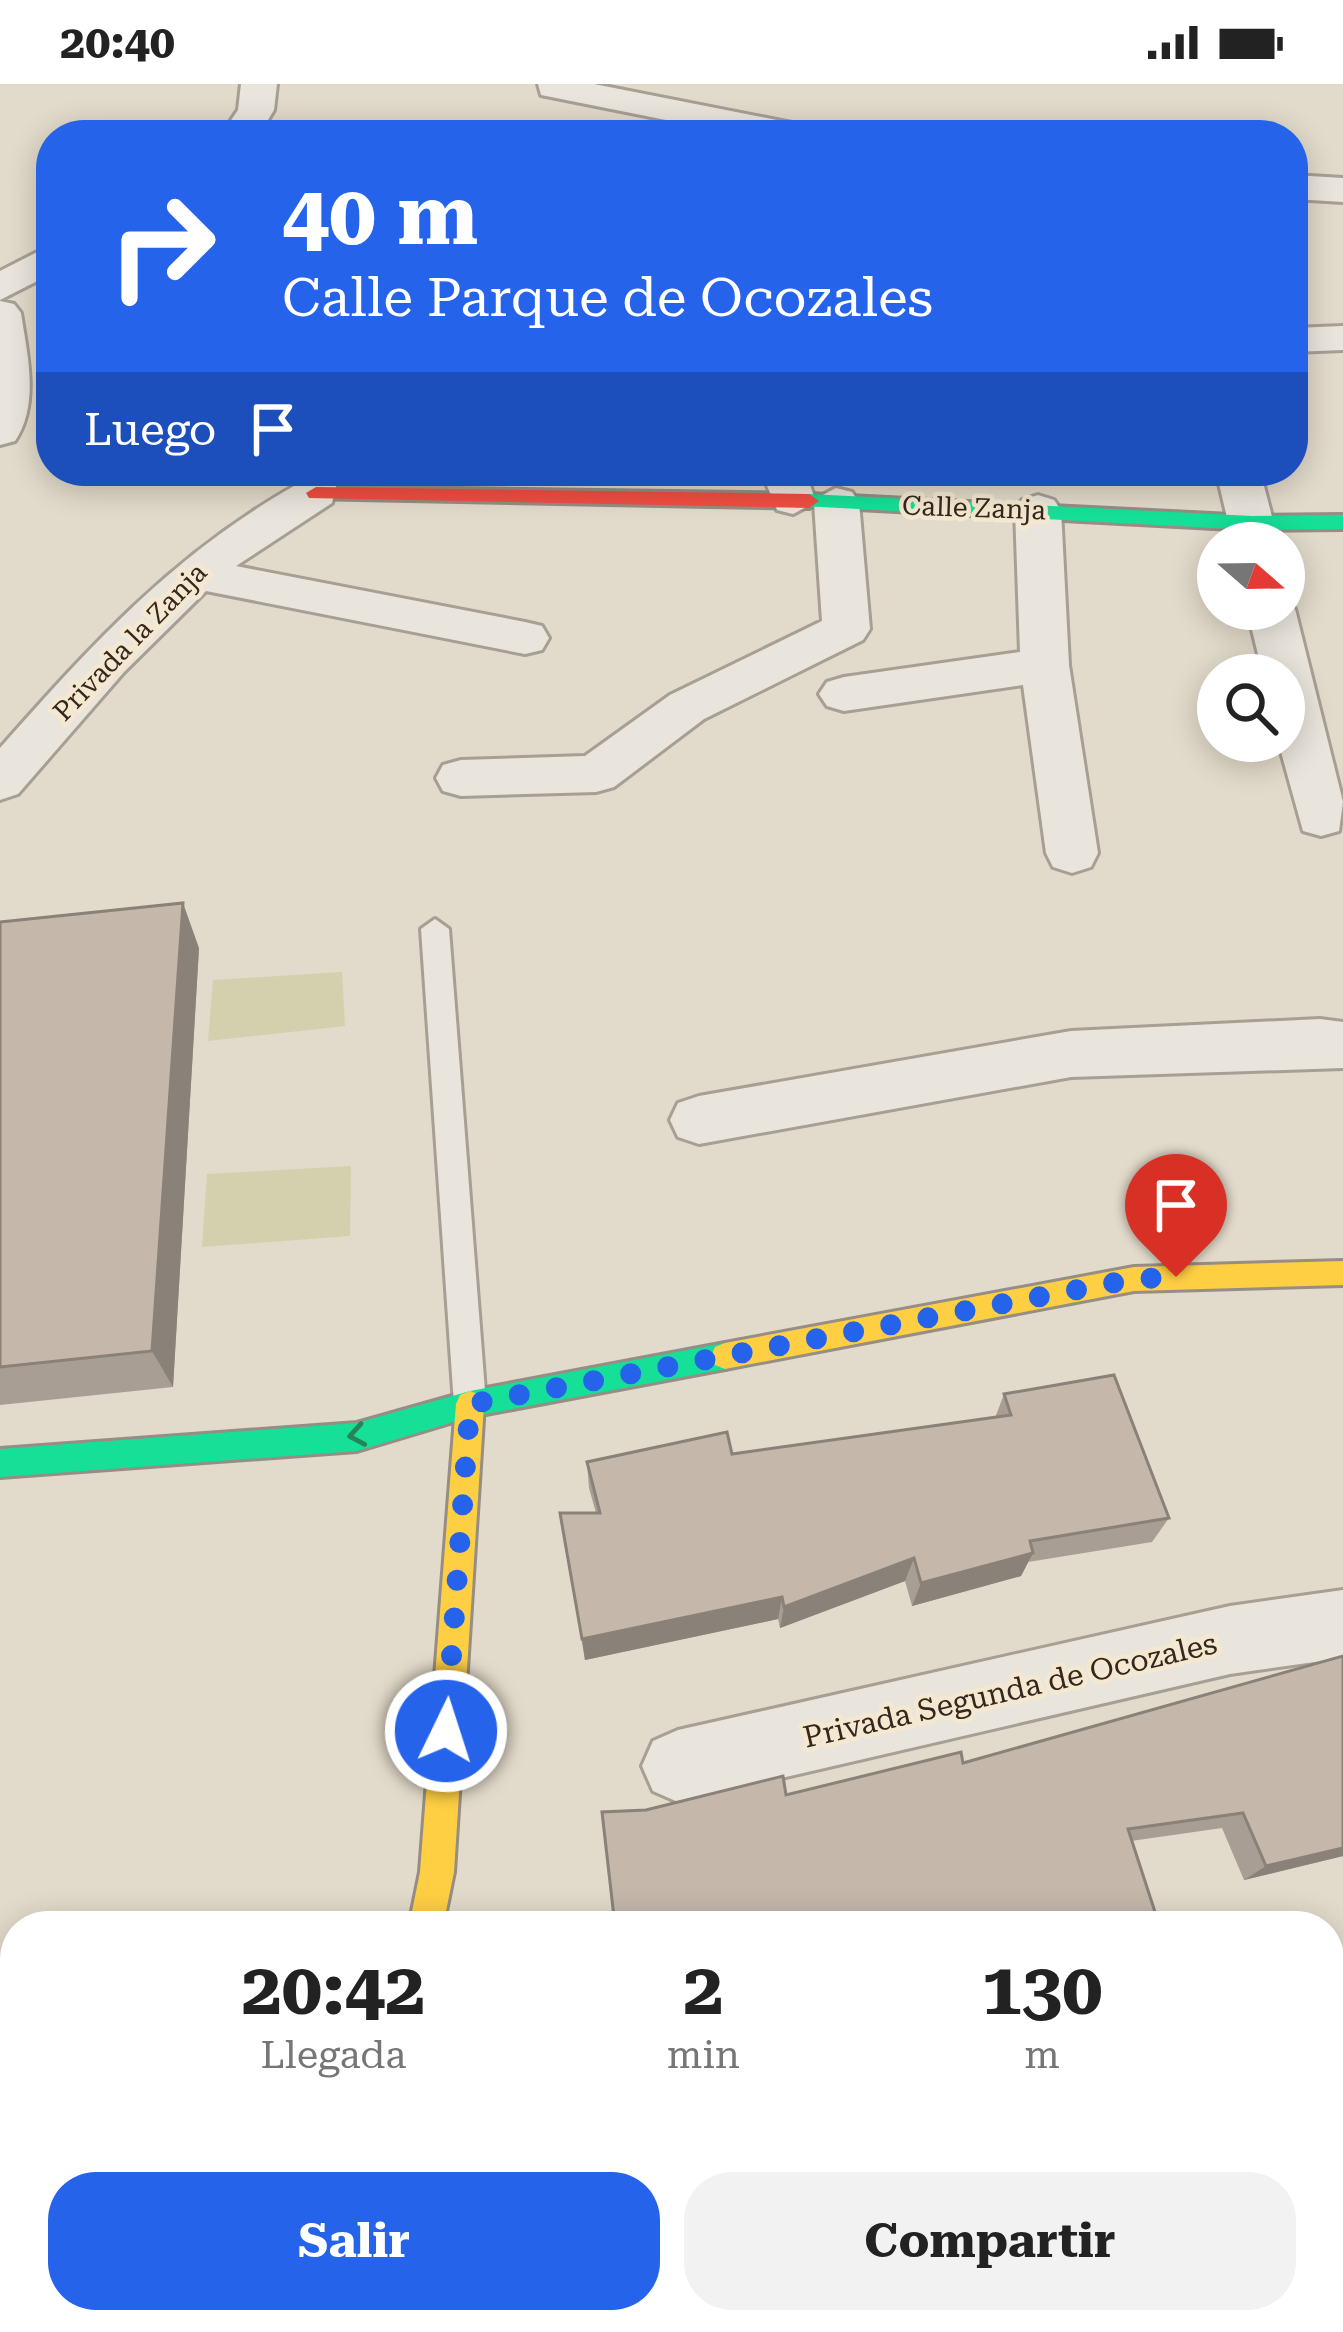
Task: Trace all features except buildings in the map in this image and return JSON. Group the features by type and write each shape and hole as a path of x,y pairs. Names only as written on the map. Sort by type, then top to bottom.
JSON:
{"street":[{"path":"250,120 256,110 259,84"},
{"path":"554,96 704,120"},
{"path":"1308,189 1343,190"},
{"path":"0,288 36,266"},
{"path":"0,313 10,377 0,431"},
{"path":"1308,339 1343,338"},
{"name":"Privada la Zanja","path":"0,781 192,574 311,486"},
{"name":"Calle Zanja","path":"533,486 1056,498 1197,523"},
{"path":"1242,486 1251,522"},
{"path":"461,778 596,774 688,707 845,629 804,491"},
{"path":"1056,498 1045,665 1072,853"},
{"name":"Calle Zanja","path":"1305,527 1343,522"},
{"path":"192,574 525,638"},
{"path":"1276,630 1321,817"},
{"path":"844,694 1045,665"},
{"path":"699,1120 1071,1054 1320,1042 1343,1045"},
{"path":"0,1497 8,1463 357,1437 470,1404 1134,1279 1343,1273"},
{"path":"430,1911 470,1404"},
{"name":"Privada Segunda de Ocozales","path":"678,1766 1230,1640 1343,1624"}],"lane":[{"path":"435,929 470,1404"}],"shaded area":[{"path":"342,972 345,1026 208,1041 213,980"},
{"path":"351,1166 350,1236 202,1247 207,1174"}],"traffic: fast":[{"path":"809,501 1252,523 1343,522"},
{"path":"0,1463 357,1437 470,1404 725,1356"}],"traffic: slow":[{"path":"725,1356 1134,1279 1343,1273"},
{"path":"429,1911 437,1872 470,1404"}],"traffic: jam":[{"path":"316,493 809,501"}],"route":[{"path":"446,1731 470,1404 1134,1279 1176,1277"}]}
